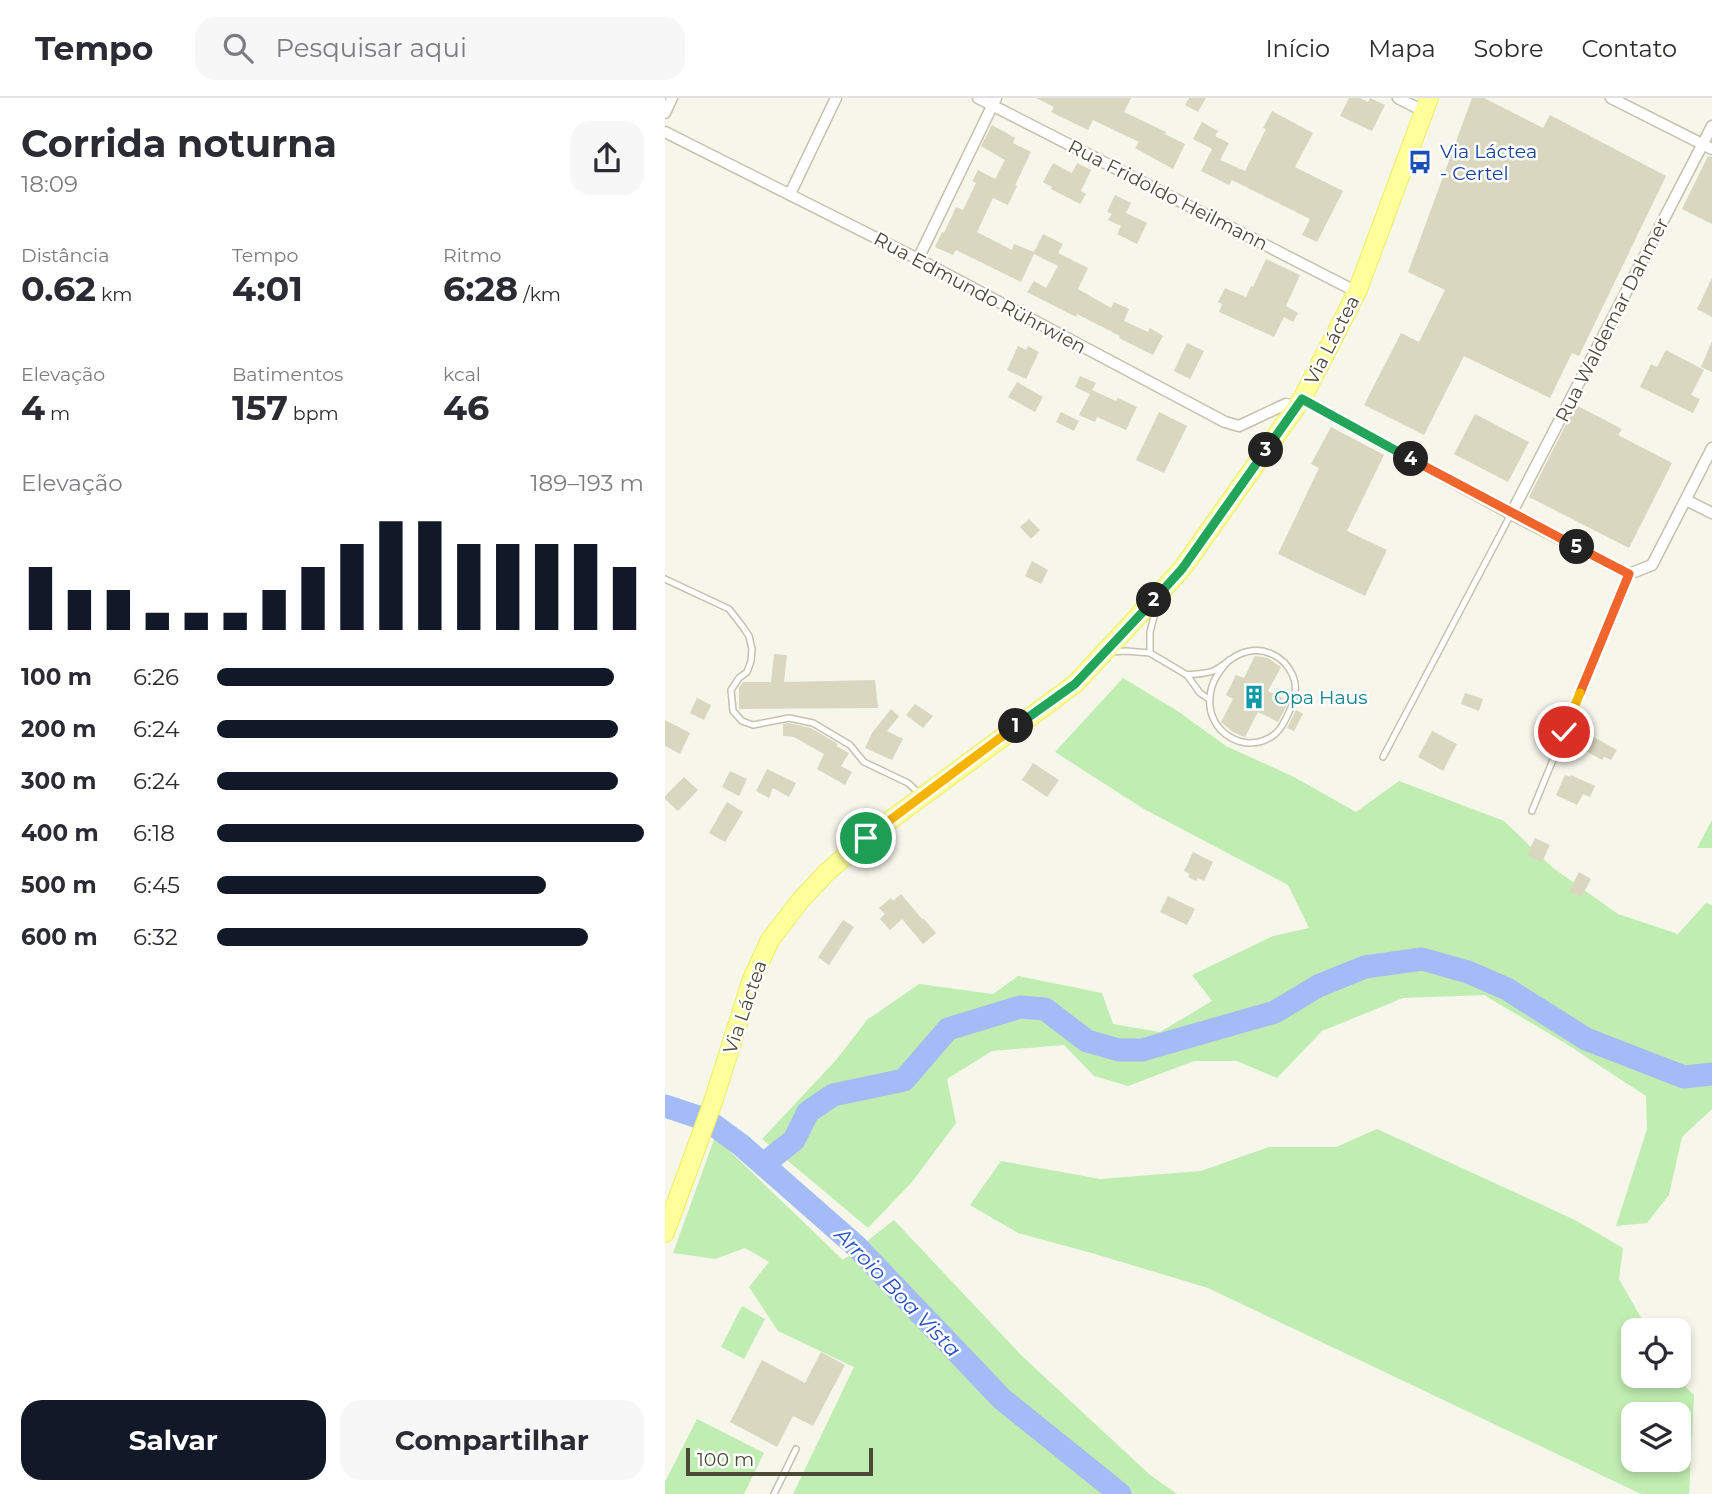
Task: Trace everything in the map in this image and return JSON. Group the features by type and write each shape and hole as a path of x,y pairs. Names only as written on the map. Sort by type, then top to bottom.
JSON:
{"main road":[{"name":"Via Láctea","path":"665,1233 713,1102 752,979 770,940 826,873 866,838 1075,684 1182,569 1299,403 1357,292 1427,105"}],"street":[{"path":"665,113 672,98"},
{"path":"790,194 836,98"},
{"name":"Rua Fridoldo Heilmann","path":"978,98 994,102 1357,292"},
{"path":"1398,98 1427,105"},
{"path":"1611,98 1707,147"},
{"path":"918,259 994,102"},
{"name":"Rua Waldemar Dahmer","path":"1511,514 1707,147 1712,126"},
{"name":"Rua Edmundo Rührwien","path":"665,132 918,259 1225,422 1239,426 1286,404 1299,403"},
{"path":"1299,403 1629,574 1651,565 1712,448"},
{"path":"1686,500 1712,513"}],"lane":[{"path":"1383,757 1511,514"},
{"path":"1532,811 1629,574"},
{"path":"665,579 729,609 749,636 751,661 747,672 731,690 733,711 742,721 753,725 789,718 813,723 850,746 864,762 908,783 922,797"},
{"path":"1150,653 1155,599"},
{"path":"1187,675 1213,671 1229,660 1241,653 1255,650 1280,658 1295,680 1296,694 1285,722 1276,733 1264,740 1237,742 1216,726 1209,699 1212,684 1229,660"},
{"path":"1105,653 1150,653 1187,675 1200,693 1209,699"},
{"path":"774,1494 796,1449"}],"green space":[{"path":"1123,678 1179,712 1226,746 1294,777 1356,812 1399,781 1504,821 1553,868 1618,914 1678,934 1706,903 1712,905 1712,1109 1682,1137 1669,1195 1647,1223 1616,1226 1647,1129 1646,1096 1565,1043 1484,995 1403,998 1322,1031 1277,1078 1237,1061 1194,1061 1128,1086 1094,1076 1064,1045 992,1051 947,1079 956,1123 912,1182 868,1228 762,1139 836,1060 867,1020 919,984 993,994 1018,976 1102,993 1113,1024 1160,1032 1212,1001 1192,975 1273,936 1309,928 1288,885 1144,809 1055,752"},
{"path":"1712,820 1712,848 1697,848"},
{"path":"1377,1129 1575,1220 1623,1248 1619,1279 1641,1318 1621,1318 1621,1388 1687,1388 1694,1395 1691,1454 1691,1402 1621,1402 1621,1472 1690,1472 1689,1494 1641,1494 1208,1288 1018,1233 970,1205 1001,1161 1100,1179 1201,1171 1269,1147 1336,1147"},
{"path":"715,1137 843,1260 894,1220 1022,1356 1149,1474 1177,1494 793,1494 854,1367 778,1331 749,1287 769,1262 745,1248 715,1259 673,1253"},
{"path":"742,1306 765,1319 744,1359 721,1347"},
{"path":"697,1419 764,1453 744,1494 665,1494 665,1482"}],"building":[{"path":"1036,98 1131,98 1124,112 1185,144 1173,169 1135,148 1139,142 1093,120 1088,130 1051,112 1054,107"},
{"path":"1189,98 1206,98 1198,112 1185,105"},
{"path":"1349,98 1360,98 1368,102 1370,98 1385,105 1372,131 1340,116"},
{"path":"1472,98 1484,98 1543,128 1550,115 1666,176 1579,356 1572,353 1550,398 1464,356 1424,435 1364,405 1401,333 1419,342 1445,290 1408,272"},
{"path":"1272,111 1313,133 1295,167 1343,191 1317,242 1302,235 1310,219 1232,180 1229,185 1201,171 1212,149 1193,139 1202,122 1218,131 1215,136 1229,143 1220,160 1245,171"},
{"path":"992,125 1015,138 1013,143 1031,152 1008,205 993,198 977,232 1012,250 1014,244 1034,252 1043,234 1063,244 1058,253 1088,268 1078,289 1111,308 1114,302 1129,309 1124,321 1148,332 1150,328 1163,336 1153,355 1077,314 1076,317 1027,292 1034,281 1046,288 1058,266 1034,254 1021,282 956,250 953,255 935,247 956,207 963,210 976,183 972,181 978,170 995,179 1005,160 981,146"},
{"path":"1708,156 1712,157 1712,224 1682,209"},
{"path":"1053,163 1072,173 1077,163 1091,170 1081,191 1086,194 1080,204 1043,182"},
{"path":"1115,195 1131,203 1126,213 1147,223 1137,244 1117,234 1121,226 1108,220 1112,214 1107,212"},
{"path":"1266,259 1300,275 1286,306 1298,313 1293,322 1284,317 1274,337 1219,312 1222,304 1218,302 1225,288 1246,297"},
{"path":"1712,278 1712,317 1697,309"},
{"path":"1712,341 1712,372 1701,367"},
{"path":"1187,343 1204,351 1190,379 1174,371"},
{"path":"1018,346 1026,350 1028,346 1039,352 1026,379 1007,370"},
{"path":"1666,350 1704,370 1691,395 1700,399 1693,413 1640,387 1651,364 1657,367"},
{"path":"1080,376 1096,383 1092,390 1137,407 1126,430 1097,417 1095,422 1079,415 1090,394 1075,387"},
{"path":"1017,382 1043,397 1035,412 1008,397"},
{"path":"1576,405 1622,429 1618,435 1672,463 1629,548 1529,497"},
{"path":"1061,412 1079,421 1074,431 1056,422"},
{"path":"1159,412 1187,426 1164,473 1136,460"},
{"path":"1475,414 1529,442 1508,482 1454,454"},
{"path":"1331,427 1384,455 1347,531 1387,550 1365,596 1278,554 1319,468 1311,464"},
{"path":"1029,519 1040,530 1031,539 1020,527"},
{"path":"1032,561 1048,570 1041,584 1025,576"},
{"path":"774,654 787,655 784,682 875,680 878,708 739,709 739,687 743,682 771,682"},
{"name":"Opa Haus","path":"1255,656 1268,658 1281,667 1268,691 1283,698 1281,702 1287,705 1278,722 1258,712 1245,737 1233,732 1221,722 1233,699 1226,695 1236,675 1244,678"},
{"path":"1465,693 1483,699 1479,711 1461,704"},
{"path":"697,698 711,705 704,720 690,713"},
{"path":"915,704 933,716 923,728 906,715"},
{"path":"891,709 899,716 887,731 903,739 892,760 865,748 872,733"},
{"path":"1296,710 1303,714 1294,731 1287,728"},
{"path":"665,720 690,733 680,754 665,746"},
{"path":"783,724 811,728 849,753 841,766 852,772 845,785 817,769 824,754 794,737 783,736"},
{"path":"1432,731 1457,744 1443,771 1418,757"},
{"path":"1592,736 1617,750 1611,760 1604,757 1602,760 1584,750"},
{"path":"1033,763 1059,780 1047,797 1022,780"},
{"path":"767,769 796,783 789,797 773,788 769,798 756,791"},
{"path":"730,771 747,779 739,796 722,787"},
{"path":"1565,775 1595,786 1590,797 1583,794 1577,805 1556,795"},
{"path":"684,777 698,790 678,811 665,796"},
{"path":"727,802 743,812 725,842 709,833"},
{"path":"1535,838 1550,845 1542,862 1527,855"},
{"path":"1193,852 1213,862 1204,881 1188,877 1190,874 1184,871"},
{"path":"1579,872 1591,879 1581,897 1569,891"},
{"path":"901,894 936,933 923,944 902,919 890,930 880,919 885,914 879,908"},
{"path":"1168,896 1195,909 1187,925 1160,912"},
{"path":"843,920 854,927 829,965 818,957"},
{"path":"821,1352 845,1365 813,1426 793,1416 777,1447 730,1422 762,1360 805,1383"}],"waterway":[{"path":"764,1164 794,1140 808,1112 833,1095 904,1080 948,1029 1020,1007 1045,1009 1087,1041 1119,1050 1142,1050 1275,1012 1318,986 1365,967 1422,959 1468,972 1507,989 1586,1039 1684,1077 1712,1074"},
{"name":"Arroio Boa Vista","path":"665,1106 707,1120 741,1145 856,1246 1002,1399 1120,1494"}],"place":[{"name":"Via Láctea - Certel","path":"1420,162"},
{"name":"Opa Haus","path":"1254,697"}],"route":[{"path":"866,838 1075,684 1182,569 1302,399 1511,514 1629,574 1564,732"}]}
